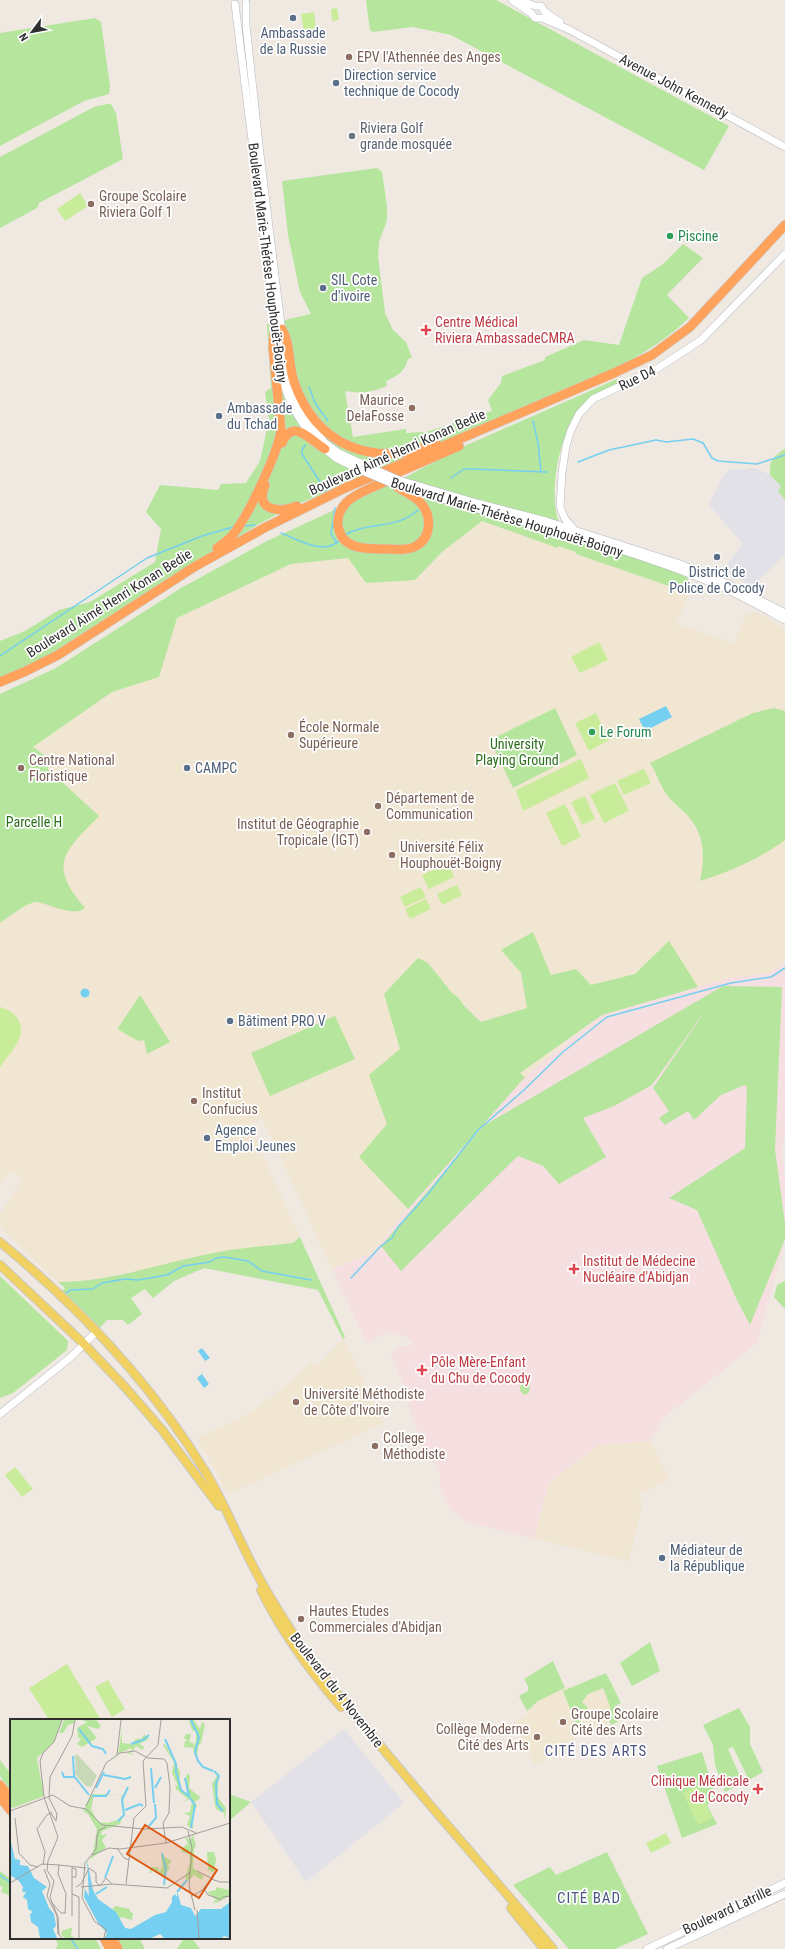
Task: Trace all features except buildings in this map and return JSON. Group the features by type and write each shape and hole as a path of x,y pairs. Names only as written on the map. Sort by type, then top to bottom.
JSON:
{"highway":[{"name":"Boulevard Aimé Henri Konan Bedie","path":"0,688 57,661 180,582 267,529 345,488 630,366 669,344 705,312 785,225"},
{"name":"Boulevard Aimé Henri Konan Bedie","path":"0,682 58,655 194,567 255,533 281,525 344,495 626,373 672,348 694,331 785,234"},
{"path":"194,567 202,558 228,540 240,524 265,475 280,439 281,430 273,347 278,331 286,335 293,380 301,400 309,414 328,434 342,442 367,452 396,454 418,450 526,405 579,387"},
{"path":"324,449 298,431 289,432 286,434 262,490 262,496 265,503 270,509 288,510 345,488"},
{"path":"396,482 419,501 427,513 429,526 424,538 420,543 410,549 365,550 353,546 343,537 338,523 338,515 348,501 424,465 434,457"},
{"path":"0,1785 10,1798"},
{"path":"0,1797 10,1810"},
{"path":"105,1939 110,1949"},
{"path":"113,1939 118,1949"}],"main road":[{"name":"Avenue John Kennedy","path":"512,0 535,6 541,6 544,13 570,30 738,120 785,147"},
{"name":"Avenue John Kennedy","path":"519,0 535,6"},
{"path":"544,13 547,0"},
{"path":"232,2 247,1"},
{"name":"Boulevard Marie-Thérèse Houphouët-Boigny","path":"247,1 246,25 283,384 287,396 305,428 324,449 342,462 360,470 461,505 525,521 652,561 718,586 785,620"},
{"name":"Boulevard Marie-Thérèse Houphouët-Boigny","path":"232,2 278,331 288,381 304,416 314,430 330,447 351,460 369,467 396,482 576,531 705,573 785,613"},
{"name":"Avenue John Kennedy","path":"535,6 536,19 544,13"},
{"name":"Avenue John Kennedy","path":"777,143 785,153"},
{"name":"Rue D4","path":"576,531 565,519 560,507 562,472 566,446 571,430 579,414 593,400 658,368 701,340 785,254"},
{"name":"Boulevard du 4 Novembre","path":"0,1242 17,1256 96,1332 137,1374 186,1441 221,1500 264,1587 316,1666 419,1793 553,1949"},
{"name":"Boulevard du 4 Novembre","path":"0,1265 84,1344 142,1406 179,1452 202,1485 217,1501 266,1601 306,1665 544,1949"},
{"path":"0,1414 71,1357 96,1332"},
{"name":"Boulevard Latrille","path":"647,1949 785,1883"},
{"name":"Boulevard Latrille","path":"667,1949 785,1894"}],"shaded area":[{"path":"756,468 770,475 782,486 778,491 785,500 785,555 752,586 723,570 743,544 709,505 721,479 729,470"},
{"name":"Université Félix Houphouët-Boigny","path":"482,521 557,547 558,546 576,552 576,554 689,593 677,624 734,644 745,616 751,613 756,612 785,629 785,962 769,973 729,978 605,1012 558,1049 422,1190 372,1253 332,1269 262,1118 249,1125 300,1237 293,1243 209,1253 118,1276 83,1282 58,1282 1,1228 0,1222 0,1214 23,1179 10,1171 0,1184 0,745 33,747 112,692 159,677 177,618 291,564 348,558 366,583 415,580 442,552"},
{"path":"785,962 785,1134 782,1148 785,1181 785,1241 757,1343 663,1418 650,1441 599,1445 549,1483 534,1539 465,1521 452,1512 438,1486 440,1485 440,1471 433,1457 425,1461 420,1451 423,1443 412,1418 408,1404 410,1400 409,1395 390,1353 400,1347 413,1345 407,1336 402,1337 396,1333 392,1335 388,1332 367,1343 332,1269 372,1253 473,1126 525,1077 605,1012 729,978 769,973"},
{"path":"343,1339 384,1423 228,1494 197,1438 250,1413 283,1388 313,1361 317,1366"},
{"path":"650,1441 669,1480 638,1495 641,1498 642,1506 629,1561 534,1539 549,1483 599,1445"},
{"path":"598,1676 611,1708 611,1718 608,1725 590,1732 586,1729 581,1717 588,1708 584,1705 573,1686"},
{"path":"568,1687 571,1688 575,1708 585,1733 557,1746 560,1753 534,1765 514,1722 528,1715 527,1711 538,1701"},
{"path":"344,1729 404,1803 306,1882 251,1802"}],"green space":[{"path":"366,0 496,0 729,126 704,170 451,35 413,27 373,32 370,30"},
{"path":"337,8 339,20 332,21 331,9"},
{"path":"314,12 317,35 305,37 301,14"},
{"path":"95,18 101,22 110,86 109,94 84,101 0,146 0,33"},
{"path":"111,104 116,113 123,159 39,203 37,208 0,228 0,157 94,107"},
{"path":"377,168 382,172 387,206 387,220 379,242 378,256 385,313 393,330 406,342 412,358 408,359 405,367 400,373 386,381 387,386 366,392 345,391 353,437 406,429 406,433 426,432 492,411 488,400 501,383 502,376 545,360 545,357 584,340 619,345 642,278 663,264 683,244 703,258 667,295 689,318 652,347 611,370 289,508 257,525 50,658 0,681 0,641 25,631 59,610 90,602 155,562 161,529 146,512 160,485 218,490 221,484 246,483 260,461 269,420 265,392 271,388 267,324 311,314 300,292 288,235 282,181"},
{"path":"80,193 88,206 65,221 57,209"},
{"name":"Parcelle H","path":"617,379 619,384 600,392 591,399 572,425 563,442 555,480 555,506 557,517 561,526 687,573 689,593 576,554 576,552 558,546 558,548 482,521 442,552 415,580 366,583 348,558 291,564 177,618 159,677 112,692 33,747 47,757 48,769 99,816 69,849 65,859 64,869 66,880 73,893 85,908 80,911 67,911 36,902 23,907 0,923 0,694 56,668 181,588 267,541 404,478 430,464 433,460"},
{"path":"785,448 785,500 778,491 781,486 770,475 770,465 777,454"},
{"path":"599,642 608,660 580,673 571,657"},
{"name":"University Playing Ground","path":"555,708 577,755 513,788 490,740"},
{"path":"774,708 785,711 785,840 744,864 700,881 703,856 701,840 698,832 689,817 672,801 662,788 650,763 753,713"},
{"name":"Le Forum","path":"596,713 609,740 589,751 575,723"},
{"path":"581,759 589,778 523,811 516,790"},
{"path":"644,769 651,783 624,795 617,781"},
{"path":"615,783 629,811 604,823 590,795"},
{"path":"585,796 595,819 582,825 571,802"},
{"path":"565,804 581,837 562,846 546,813"},
{"path":"448,863 454,877 429,889 422,875"},
{"path":"457,885 462,895 442,905 437,894"},
{"path":"421,887 426,897 405,907 400,897"},
{"path":"426,899 431,909 410,919 405,909"},
{"path":"533,932 551,975 576,969 591,985 635,974 669,941 698,987 602,1015 520,1073 525,1077 408,1209 359,1157 387,1124 369,1075 400,1049 384,994 418,958 428,963 452,993 458,997 465,1007 481,1022 527,1008 521,973 501,950"},
{"path":"723,986 782,987 775,1150 785,1223 785,1239 750,1325 736,1298 697,1210 669,1198 745,1148 747,1087 745,1085 721,1095 694,1120 688,1111 665,1125 659,1118 669,1111 653,1088 710,1004 652,1085 614,1106 583,1118 606,1157 559,1184 543,1166 518,1156 401,1271 381,1246 483,1126"},
{"path":"140,995 170,1042 147,1054 144,1040 138,1041 118,1028"},
{"path":"0,1007 10,1012 18,1019 21,1026 21,1032 13,1050 0,1067"},
{"path":"335,1016 355,1059 270,1096 251,1053"},
{"path":"300,1237 345,1337 343,1339 318,1290 204,1268 174,1281 153,1298 145,1289 131,1298 142,1314 128,1325 123,1320 107,1320 100,1328 61,1292 65,1288 58,1282 115,1276 229,1250 293,1243"},
{"path":"0,1276 68,1341 67,1350 13,1393 0,1398"},
{"path":"785,1281 785,1309 774,1297 777,1285"},
{"path":"525,1378 530,1385 529,1392 525,1395 520,1391 521,1380"},
{"path":"15,1467 33,1489 22,1497 5,1475"},
{"path":"650,1642 660,1671 632,1686 620,1663"},
{"path":"553,1661 565,1688 538,1701 527,1711 519,1696 528,1691 528,1686 524,1679"},
{"path":"67,1664 100,1719 48,1719 29,1688"},
{"path":"606,1673 621,1703 615,1706 623,1719 611,1725 609,1721 611,1713 603,1688 588,1694 582,1702 588,1708 579,1719 584,1732 580,1734 563,1691"},
{"path":"108,1680 125,1709 112,1717 95,1687"},
{"path":"739,1708 750,1727 750,1744 763,1772 749,1780 733,1747 728,1749 743,1783 725,1792 715,1765 713,1745 703,1725"},
{"path":"702,1752 716,1798 707,1805 717,1824 682,1838 657,1766"},
{"path":"0,1760 10,1773 10,1790 0,1776"},
{"path":"698,1786 712,1818 698,1825 683,1793"},
{"path":"230,1794 251,1802 230,1820"},
{"path":"666,1833 671,1843 651,1853 646,1843"},
{"name":"CITÉ BAD","path":"607,1852 648,1934 615,1949 569,1949 513,1885 550,1867 556,1875"},
{"path":"0,1871 10,1878 10,1896 1,1892 3,1887 0,1886"},
{"path":"56,1939 96,1939 101,1949 56,1949 58,1944"},
{"path":"116,1939 140,1939 145,1949 121,1949"},
{"path":"183,1939 193,1939 200,1949 177,1949"}],"water":[{"path":"666,706 672,717 645,731 639,719"},
{"path":"85,988 90,993 85,998 80,993"},
{"path":"202,1348 210,1358 205,1361 198,1351"},
{"path":"202,1374 209,1384 204,1388 197,1378"}],"waterway":[{"path":"309,387 315,403 328,421"},
{"path":"533,421 538,443 541,472"},
{"path":"578,462 609,450 656,440 666,442 693,439 703,443 712,458 718,461 757,464 785,455"},
{"path":"305,445 302,450 302,454 326,491"},
{"path":"451,478 464,469 547,472"},
{"path":"335,508 331,534 337,543"},
{"path":"345,535 363,528 401,520 418,510"},
{"path":"243,526 255,525"},
{"path":"0,656 147,558 202,536 233,527"},
{"path":"281,533 303,543 319,547 334,545 340,540"},
{"path":"351,1278 381,1246 392,1238 398,1227 427,1195 478,1130 524,1090 563,1052 607,1017 731,983 771,977 785,968"},
{"path":"64,1295 70,1290 93,1289 102,1283 125,1279 138,1280 167,1275 183,1266 210,1262 216,1258 224,1257 248,1261 262,1271 311,1280"},
{"path":"0,1875 10,1882"},
{"path":"71,1939 78,1949"}],"place":[{"name":"Ambassade de la Russie","path":"293,18"},
{"name":"EPV l'Athennée des Anges","path":"349,57"},
{"name":"Direction service technique de Cocody","path":"336,83"},
{"name":"Riviera Golf grande mosquée","path":"352,136"},
{"name":"Groupe Scolaire Riviera Golf 1","path":"91,204"},
{"name":"Piscine","path":"670,236"},
{"name":"SIL Cote d'ivoire","path":"323,288"},
{"name":"Centre Médical Riviera AmbassadeCMRA","path":"426,330"},
{"name":"Maurice DelaFosse","path":"412,408"},
{"name":"Ambassade du Tchad","path":"219,416"},
{"name":"District de Police de Cocody","path":"717,557"},
{"name":"Le Forum","path":"592,732"},
{"name":"École Normale Supérieure","path":"291,735"},
{"name":"Centre National Floristique","path":"21,768"},
{"name":"CAMPC","path":"187,768"},
{"name":"Département de Communication","path":"378,806"},
{"name":"Institut de Géographie Tropicale (IGT)","path":"367,832"},
{"name":"Université Félix Houphouët-Boigny","path":"392,855"},
{"name":"Bâtiment PRO V","path":"230,1021"},
{"name":"Institut Confucius","path":"194,1101"},
{"name":"Agence Emploi Jeunes","path":"207,1138"},
{"name":"Institut de Médecine Nucléaire d'Abidjan","path":"574,1269"},
{"name":"Pôle Mère-Enfant du Chu de Cocody","path":"422,1370"},
{"name":"Université Méthodiste de Côte d'Ivoire","path":"296,1402"},
{"name":"College Méthodiste","path":"375,1446"},
{"name":"Médiateur de la République","path":"662,1558"},
{"name":"Hautes Etudes Commerciales d'Abidjan","path":"301,1619"},
{"name":"Groupe Scolaire Cité des Arts","path":"563,1722"},
{"name":"Collège Moderne Cité des Arts","path":"537,1737"},
{"name":"Clinique Médicale de Cocody","path":"758,1789"}],"district":[{"name":"CITÉ DES ARTS","path":"596,1751"},
{"name":"CITÉ BAD","path":"589,1898"}]}
